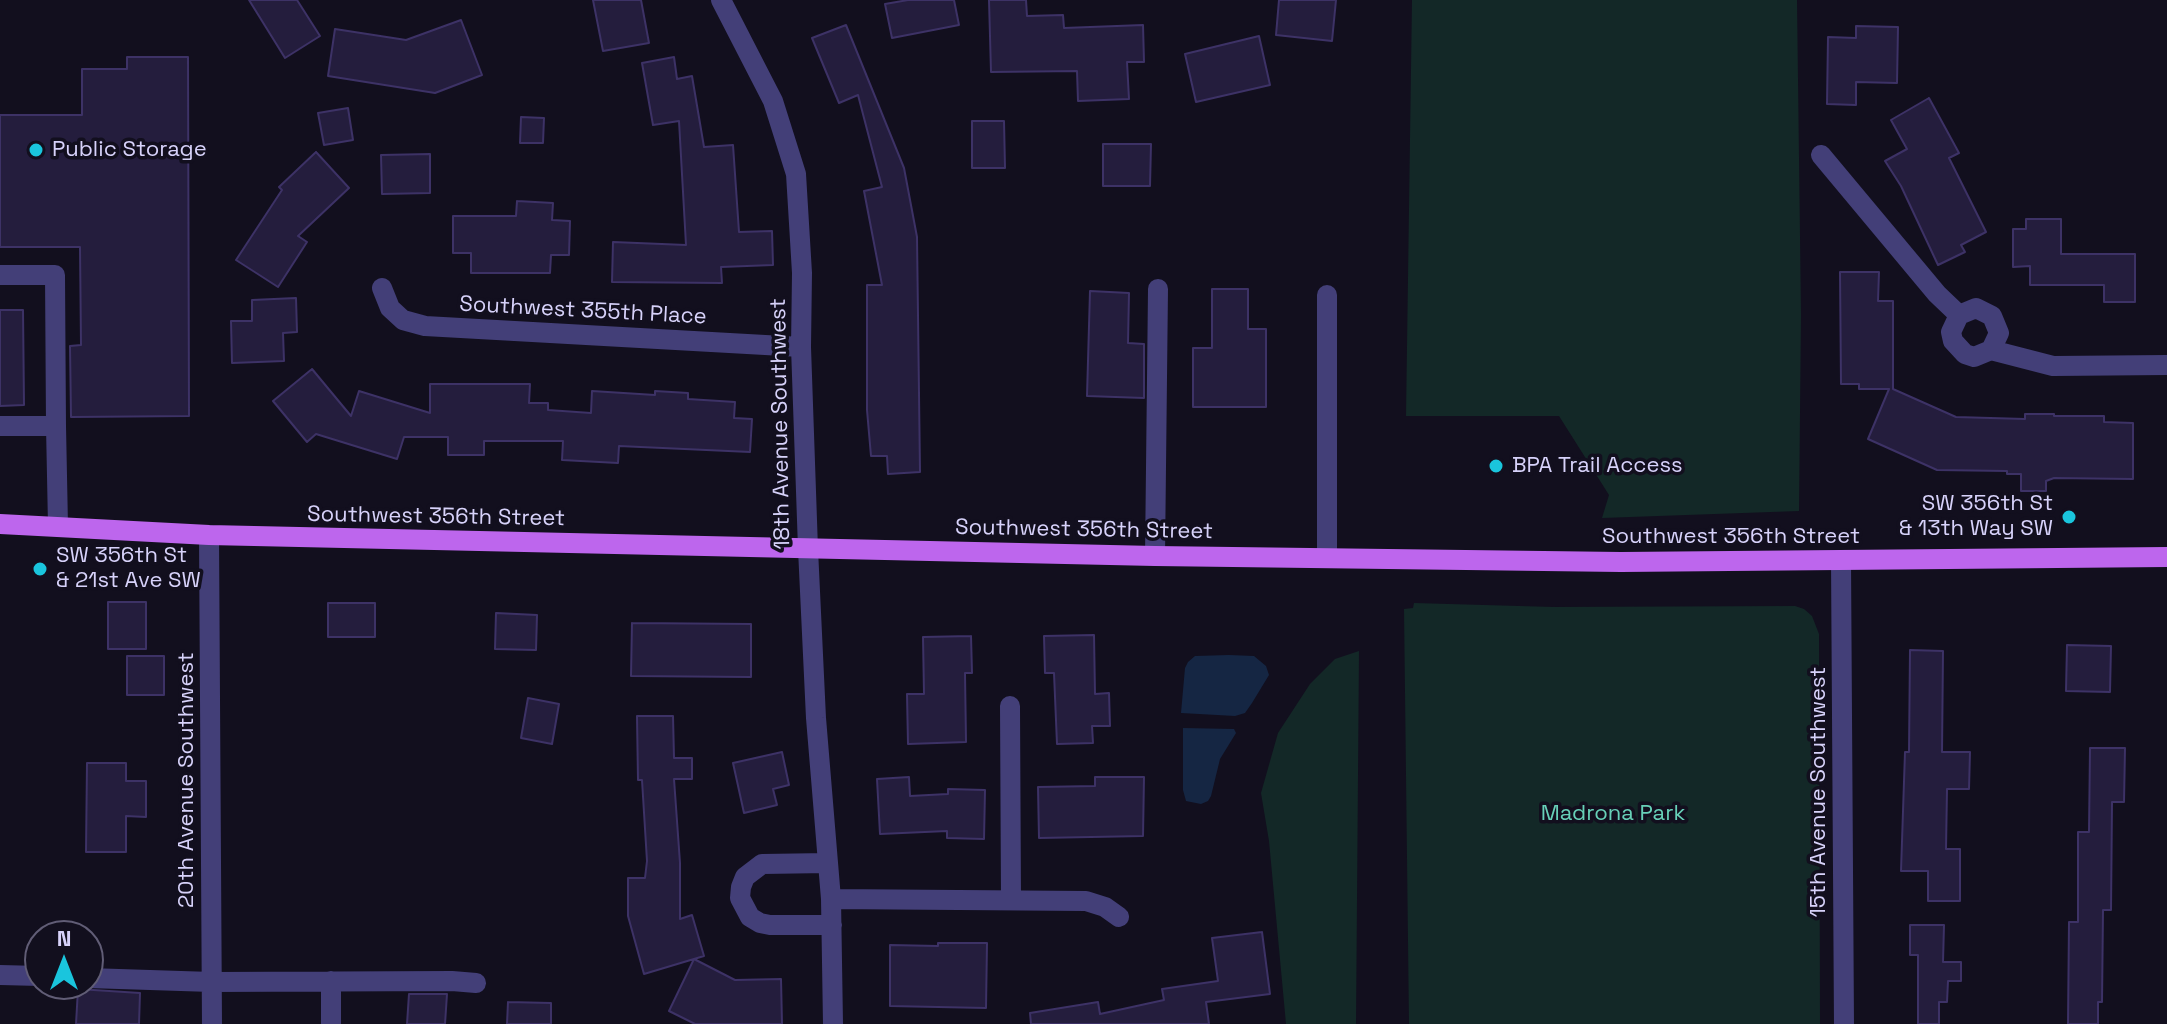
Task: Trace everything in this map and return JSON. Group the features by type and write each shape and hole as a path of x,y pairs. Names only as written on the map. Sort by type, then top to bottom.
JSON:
{"main road":[{"name":"Southwest 356th Street","path":"0,524 209,535 1155,556 1621,562 2167,557"}],"street":[{"name":"18th Avenue Southwest","path":"731,3 773,101 796,174 802,273 801,347 808,549 816,718 831,899 833,1024"},
{"path":"1821,155 1937,294 1959,315"},
{"path":"0,275 55,275 58,526"},
{"name":"Southwest 355th Place","path":"382,288 390,308 403,320 425,326 801,347"},
{"path":"1155,556 1158,289"},
{"path":"1327,295 1327,557"},
{"path":"1991,350 1999,333 1992,316 1976,308 1959,315 1951,332 1957,349 1974,357 1991,350 2053,366 2167,365"},
{"path":"0,426 56,426"},
{"name":"20th Avenue Southwest","path":"209,535 212,1024"},
{"name":"15th Avenue Southwest","path":"1841,560 1844,1024"},
{"path":"1010,706 1011,900"},
{"path":"828,863 762,864 745,877 740,898 750,917 760,923 832,925"},
{"path":"831,899 1086,901 1105,907 1119,917"},
{"path":"0,975 24,976"},
{"path":"104,979 476,983"},
{"path":"331,981 331,1024"}],"green space":[{"path":"1412,0 1797,0 1801,315 1799,511 1602,518 1609,495 1559,416 1406,416"},
{"name":"Madrona Park","path":"1414,603 1554,607 1795,606 1812,616 1819,634 1820,1024 1409,1024 1404,609 1413,608"},
{"path":"1359,651 1356,1024 1286,1024 1269,841 1261,793 1278,733 1310,684 1335,659"}],"water":[{"path":"1195,656 1254,656 1266,666 1269,675 1245,713 1235,716 1181,713 1188,662"},
{"path":"1183,728 1234,729 1236,733 1220,759 1211,796 1201,804 1186,801 1183,790"}],"building":[{"path":"249,0 297,0 320,36 285,58"},
{"path":"593,0 641,0 649,43 603,51"},
{"path":"908,0 954,0 959,25 892,38 885,4"},
{"path":"989,0 1026,0 1027,16 1063,15 1064,28 1143,25 1144,62 1127,62 1129,99 1078,101 1077,71 991,72"},
{"path":"1279,0 1336,0 1332,41 1276,35"},
{"path":"461,20 482,75 435,93 328,76 335,29 406,40"},
{"path":"846,25 904,168 917,237 920,472 888,474 887,456 871,456 867,410 867,285 882,285 864,191 882,187 858,95 839,103 812,38"},
{"path":"1856,26 1898,27 1897,83 1856,82 1856,105 1827,104 1828,37 1856,38"},
{"path":"1259,36 1270,85 1196,102 1185,54"},
{"path":"127,57 188,57 189,416 71,417 70,346 81,345 80,247 0,247 0,115 82,115 82,69 127,69"},
{"path":"674,57 677,79 692,76 704,147 733,145 739,232 772,231 773,265 721,267 722,283 612,282 613,242 686,245 679,121 653,125 642,63"},
{"path":"1929,98 1959,153 1949,158 1986,232 1961,245 1965,252 1938,265 1901,186 1885,161 1907,149 1891,120"},
{"path":"348,108 353,140 324,145 318,113"},
{"path":"521,117 544,118 543,143 520,143"},
{"path":"972,121 1004,121 1005,168 972,168"},
{"path":"1103,144 1151,144 1150,186 1103,186"},
{"path":"316,152 349,188 298,236 307,242 278,287 236,260 282,190 279,187"},
{"path":"430,154 430,193 382,194 381,155"},
{"path":"517,201 553,203 552,220 570,221 569,255 551,255 550,273 471,273 471,253 453,253 453,216 516,216"},
{"path":"2026,219 2061,219 2061,254 2135,254 2135,302 2104,302 2104,285 2030,285 2030,266 2013,267 2013,229 2026,229"},
{"path":"1840,272 1879,272 1878,301 1893,301 1893,389 1956,417 2025,419 2025,414 2054,414 2104,416 2104,422 2133,423 2133,479 2054,478 2046,481 2046,491 2021,491 2021,474 1937,470 1868,439 1889,389 1859,389 1859,384 1841,384"},
{"path":"1212,289 1248,289 1248,329 1266,329 1266,407 1193,407 1193,348 1212,348"},
{"path":"1090,291 1129,293 1128,343 1144,344 1144,398 1087,396"},
{"path":"296,298 297,332 283,333 284,361 232,363 231,321 252,321 252,300"},
{"path":"0,310 23,310 24,405 0,406"},
{"path":"312,369 351,416 359,391 430,413 430,384 530,384 529,403 548,403 548,410 591,413 592,391 655,395 655,391 688,393 688,399 735,402 734,418 752,419 750,452 619,446 618,463 562,460 563,441 484,441 484,455 448,455 448,437 404,437 397,459 316,434 307,442 273,401"},
{"path":"108,602 146,602 146,649 108,649"},
{"path":"328,603 375,603 375,637 328,637"},
{"path":"496,613 537,615 536,650 495,649"},
{"path":"632,623 751,624 751,677 631,676"},
{"path":"1094,635 1095,694 1109,693 1110,726 1092,726 1093,743 1057,744 1054,673 1045,673 1044,636"},
{"path":"971,636 972,673 965,673 966,742 908,744 907,694 924,694 923,637"},
{"path":"2067,645 2111,646 2110,692 2066,691"},
{"path":"1910,650 1943,651 1942,752 1970,752 1969,789 1947,789 1946,849 1960,849 1960,901 1928,901 1928,871 1901,871 1905,752 1909,752"},
{"path":"127,656 164,656 164,695 127,695"},
{"path":"528,698 559,704 552,744 521,738"},
{"path":"637,716 673,716 674,758 692,758 692,779 674,779 680,919 692,915 704,956 644,974 628,916 628,878 645,878 647,861 642,780 638,780"},
{"path":"2090,748 2125,748 2124,802 2112,802 2111,910 2103,910 2102,1002 2098,1002 2098,1024 2068,1024 2069,922 2078,922 2078,832 2089,832"},
{"path":"782,752 789,785 773,789 777,805 744,813 733,763"},
{"path":"87,763 126,763 126,781 146,781 146,817 126,816 126,852 86,852"},
{"path":"909,777 910,796 948,794 948,789 985,790 984,839 947,838 947,831 880,834 877,779"},
{"path":"1095,777 1144,777 1143,836 1039,838 1038,787 1095,786"},
{"path":"1910,925 1944,925 1943,962 1961,962 1961,981 1948,981 1947,1002 1939,1002 1939,1024 1918,1024 1918,955 1910,955"},
{"path":"1262,932 1270,994 1206,1002 1209,1024 1031,1024 1030,1013 1098,1002 1100,1014 1164,1000 1162,989 1218,981 1212,938"},
{"path":"938,943 987,943 986,1008 890,1006 890,945 938,946"},
{"path":"694,959 735,980 781,979 782,1024 695,1024 669,1011"},
{"path":"104,991 140,993 139,1024 76,1024 77,1000 104,1000"},
{"path":"409,994 447,994 445,1024 407,1024"},
{"path":"508,1002 551,1003 551,1024 507,1024"}],"place":[{"name":"Public Storage","path":"36,150"},
{"name":"BPA Trail Access","path":"1496,466"},
{"name":"SW 356th St & 13th Way SW","path":"2069,517"},
{"name":"SW 356th St & 21st Ave SW","path":"40,569"}]}
